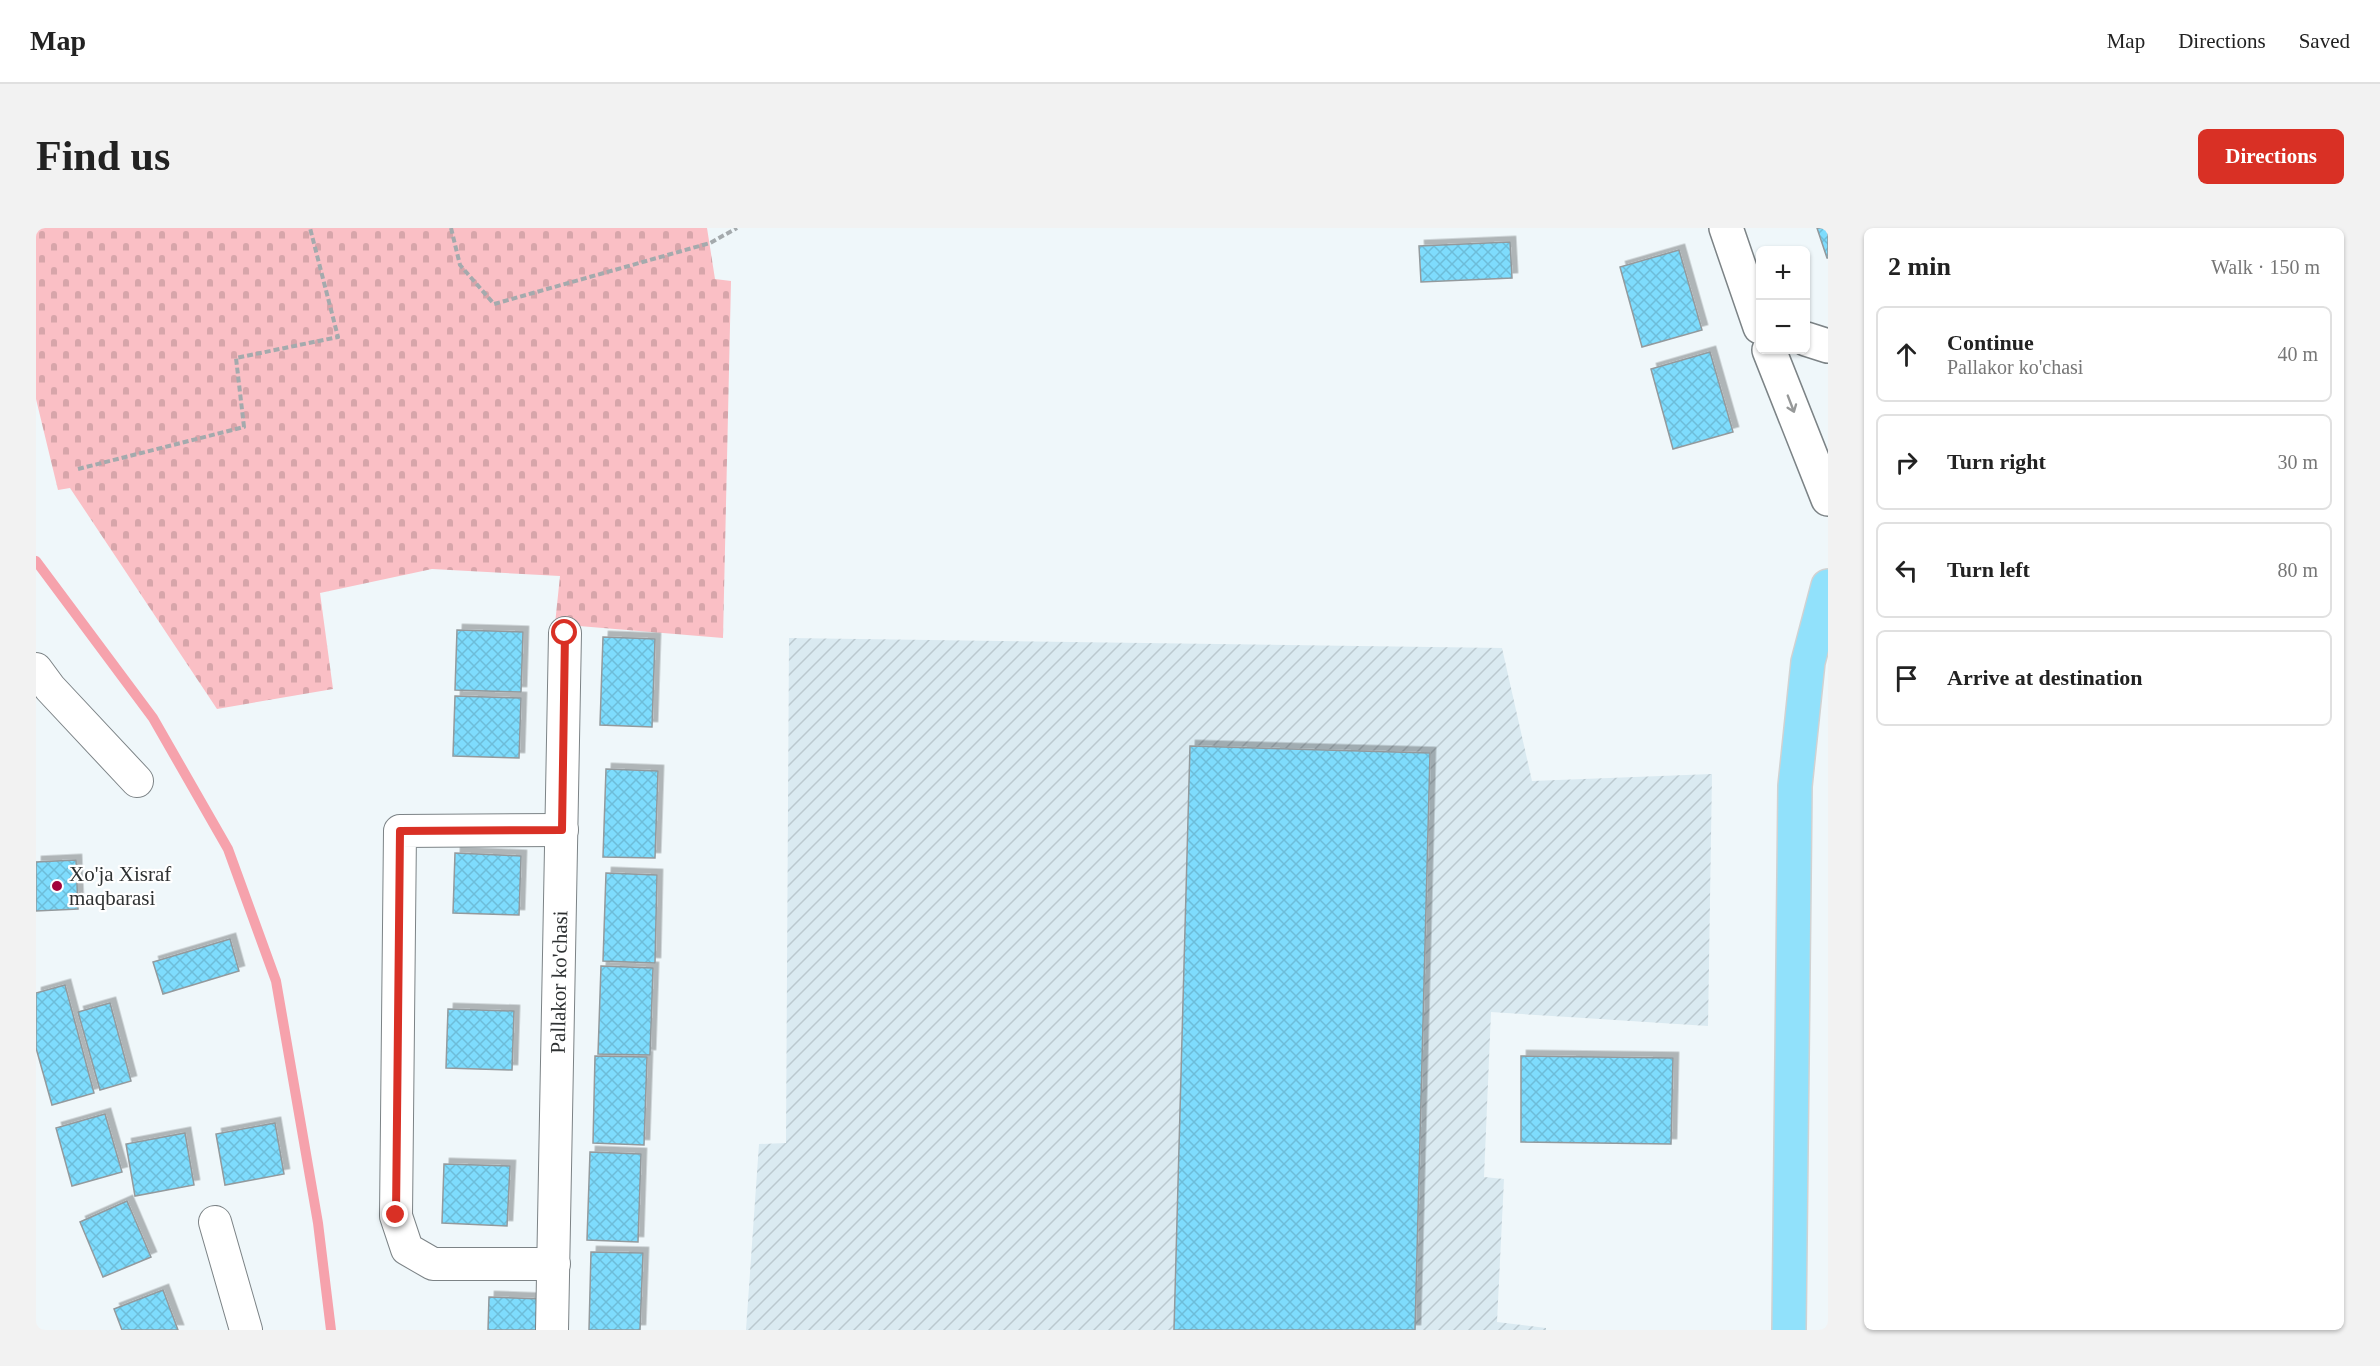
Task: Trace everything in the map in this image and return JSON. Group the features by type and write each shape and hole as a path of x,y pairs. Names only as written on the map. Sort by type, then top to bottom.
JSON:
{"main road":[{"path":"1789,1330 1795,786 1808,662 1828,586"}],"street":[{"path":"1726,228 1756,309"},
{"path":"1810,340 1828,346"},
{"path":"1771,354 1828,499"},
{"name":"Pallakor ko'chasi","path":"552,1330 565,633"},
{"path":"36,669 50,688 138,781"},
{"path":"554,1264 433,1264 407,1250 396,1215 400,831 562,830"},
{"path":"214,1222 246,1330"}],"path":[{"path":"78,469 244,427 236,358 338,337 310,228"},
{"path":"451,228 460,265 494,304 710,243 737,228"}],"shaded area":[{"path":"789,638 1502,648 1532,781 1712,774 1708,1026 1491,1012 1484,1177 1504,1179 1497,1322 1546,1328 1546,1330 746,1330 759,1144 786,1143"}],"green space":[{"path":"36,228 707,228 715,279 731,281 723,638 555,624 560,576 432,569 320,593 333,689 217,709 70,488 58,490 36,399"}],"building":[{"path":"1817,228 1828,228 1828,258 1827,258"},
{"path":"1510,242 1512,278 1421,282 1419,246"},
{"path":"1679,250 1702,330 1642,347 1620,267"},
{"path":"1710,352 1733,432 1673,449 1651,369"},
{"path":"457,630 523,632 521,692 455,690"},
{"path":"603,637 655,639 652,727 600,725"},
{"path":"455,696 521,698 519,758 453,756"},
{"path":"1190,746 1430,753 1415,1330 1174,1330"},
{"path":"606,769 658,771 655,858 603,857"},
{"path":"455,853 521,856 519,915 453,913"},
{"name":"Xo'ja Xisraf maqbarasi","path":"76,860 78,909 36,911 36,862"},
{"path":"606,873 657,875 655,963 603,961"},
{"path":"230,939 239,971 163,994 153,962"},
{"path":"601,966 653,968 650,1055 598,1054"},
{"path":"65,985 94,1093 52,1105 36,1048 36,993"},
{"path":"110,1003 131,1081 100,1090 78,1012"},
{"path":"448,1009 514,1011 512,1070 446,1068"},
{"path":"595,1056 647,1057 644,1145 593,1143"},
{"path":"1521,1056 1673,1058 1671,1144 1521,1142"},
{"path":"105,1114 122,1172 72,1186 56,1128"},
{"path":"275,1123 284,1174 225,1185 216,1134"},
{"path":"185,1133 194,1185 135,1196 126,1144"},
{"path":"590,1152 641,1154 638,1242 587,1240"},
{"path":"444,1164 510,1166 507,1226 442,1223"},
{"path":"127,1201 151,1257 103,1277 80,1222"},
{"path":"591,1252 643,1253 640,1330 589,1330"},
{"path":"163,1290 178,1330 122,1330 114,1309"},
{"path":"489,1297 541,1299 540,1330 488,1330"}],"waterway":[{"path":"36,561 153,718 228,849 276,981 318,1223 331,1330"}],"place":[{"name":"Xo'ja Xisraf maqbarasi","path":"57,886"}],"route":[{"path":"396,1215 400,831 562,830 565,633"}]}
